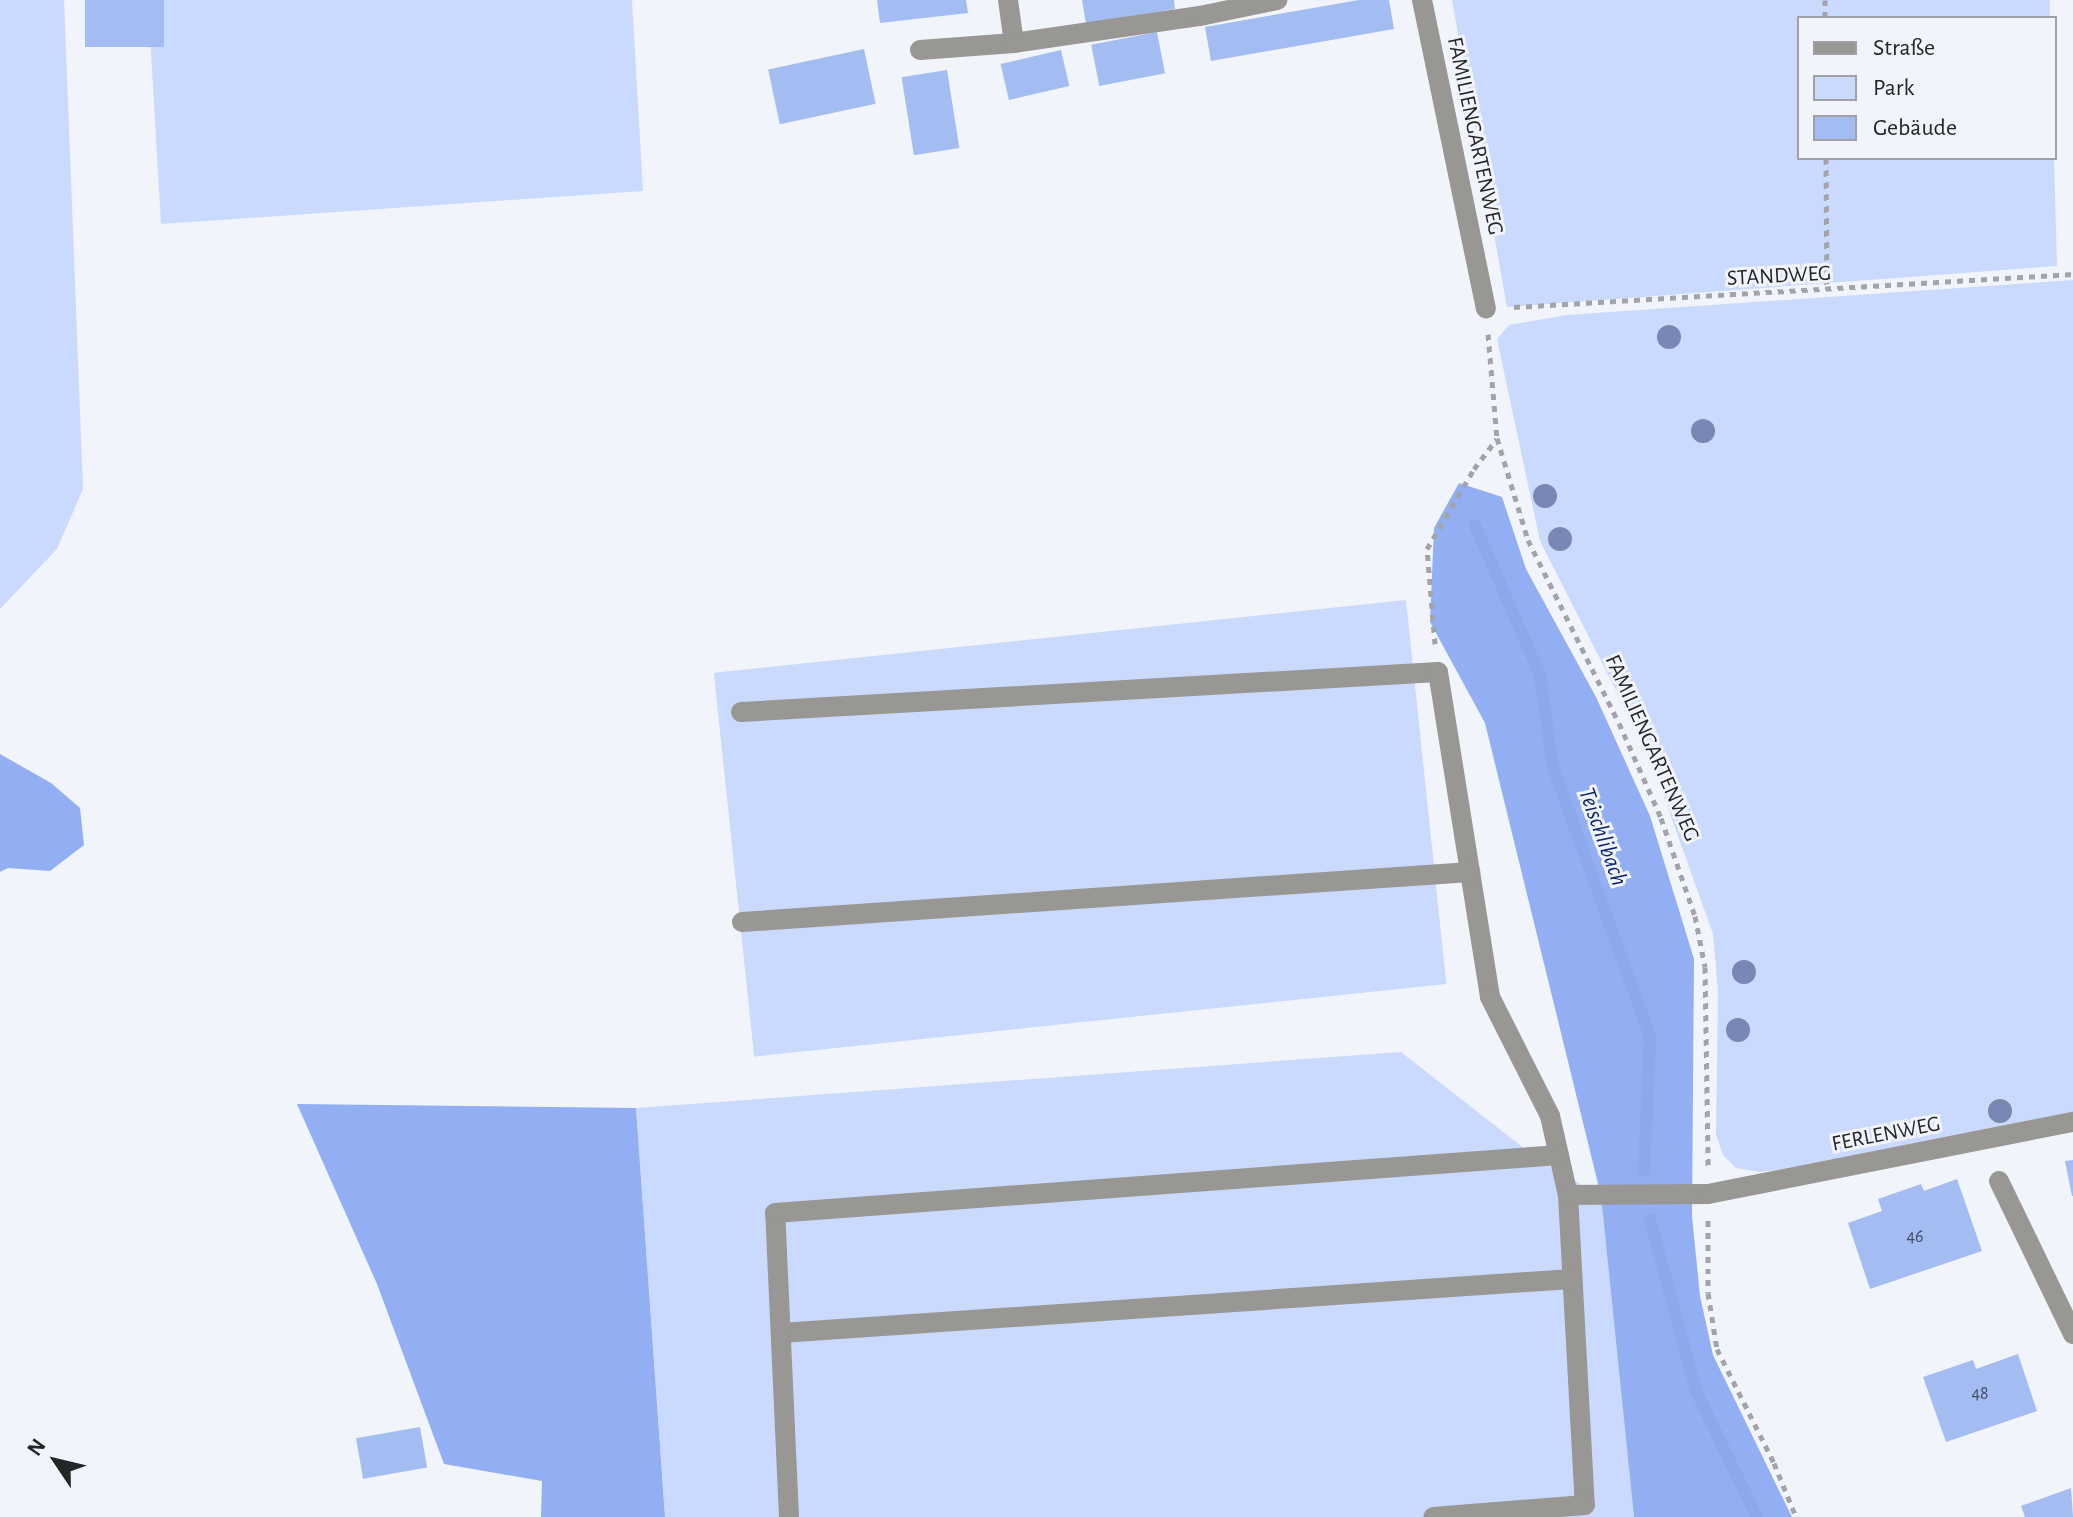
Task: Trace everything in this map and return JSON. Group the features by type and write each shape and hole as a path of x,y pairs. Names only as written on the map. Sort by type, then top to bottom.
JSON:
{"street":[{"path":"1008,0 1014,43"},
{"path":"920,50 1014,43 1199,8 1277,0"},
{"name":"FAMILIENGARTENWEG","path":"1422,0 1486,308"},
{"path":"741,712 1438,672 1490,997 1550,1116 1568,1195 1585,1505 1433,1517"},
{"path":"742,922 1470,872"},
{"name":"FERLENWEG","path":"1568,1195 1708,1194 2073,1122"},
{"path":"789,1517 775,1213 1559,1155"},
{"path":"1999,1181 2073,1334"},
{"path":"781,1333 1572,1279"}],"path":[{"path":"1826,160 1827,290"},
{"name":"STANDWEG","path":"1486,308 2073,274"},
{"name":"FAMILIENGARTENWEG","path":"1486,308 1497,438 1528,540 1619,723 1661,818 1695,916 1705,967 1708,1293 1717,1349 1774,1463 1796,1517"},
{"path":"1438,672 1427,549 1474,469 1497,438"}],"green space":[{"path":"0,0 64,0 83,489 57,549 0,609"},
{"path":"148,0 632,0 643,191 161,224"},
{"path":"1452,0 2050,0 2050,16 1797,16 1797,160 2054,160 2057,266 1507,307"},
{"path":"2073,280 2073,1114 1791,1168 1760,1172 1736,1168 1723,1155 1716,1135 1718,992 1713,934 1649,755 1540,541 1497,339 1509,325 1567,315"},
{"path":"1406,600 1446,984 754,1057 714,673"},
{"path":"1401,1052 1539,1160 1601,1196 1634,1517 665,1517 636,1108"}],"shaded area":[{"path":"1459,483 1502,497 1526,569 1596,697 1650,816 1694,959 1692,1216 1700,1296 1713,1355 1792,1517 1634,1517 1601,1196 1485,723 1430,622 1434,528"},
{"path":"0,754 51,783 80,808 84,845 50,871 8,868 0,872"},
{"path":"297,1104 636,1108 665,1517 541,1517 542,1481 444,1464 377,1284"}],"building":[{"path":"85,0 164,0 164,47 85,47"},
{"path":"877,0 966,0 968,13 880,23"},
{"path":"1082,0 1174,0 1175,9 1086,24"},
{"path":"1359,0 1389,0 1394,29 1211,61 1205,27"},
{"path":"1157,32 1165,73 1099,86 1091,45"},
{"path":"864,49 876,104 780,124 768,69"},
{"path":"1061,50 1069,86 1009,100 1001,64"},
{"path":"947,70 959,148 914,155 902,77"},
{"path":"2073,1160 2073,1196 2072,1196 2065,1161"},
{"path":"1957,1179 1982,1251 1870,1289 1848,1223 1882,1211 1878,1199 1921,1184 1924,1191"},
{"path":"2018,1354 2037,1411 1946,1442 1923,1377 1973,1360 1976,1369"},
{"path":"420,1427 427,1467 363,1479 356,1438"},
{"path":"2071,1488 2073,1517 2025,1517 2021,1506"}],"waterway":[{"name":"Teischlibach","path":"1475,525 1540,675 1553,767 1650,1036 1644,1171"},
{"name":"Teischlibach","path":"1650,1219 1696,1391 1757,1517"}]}
